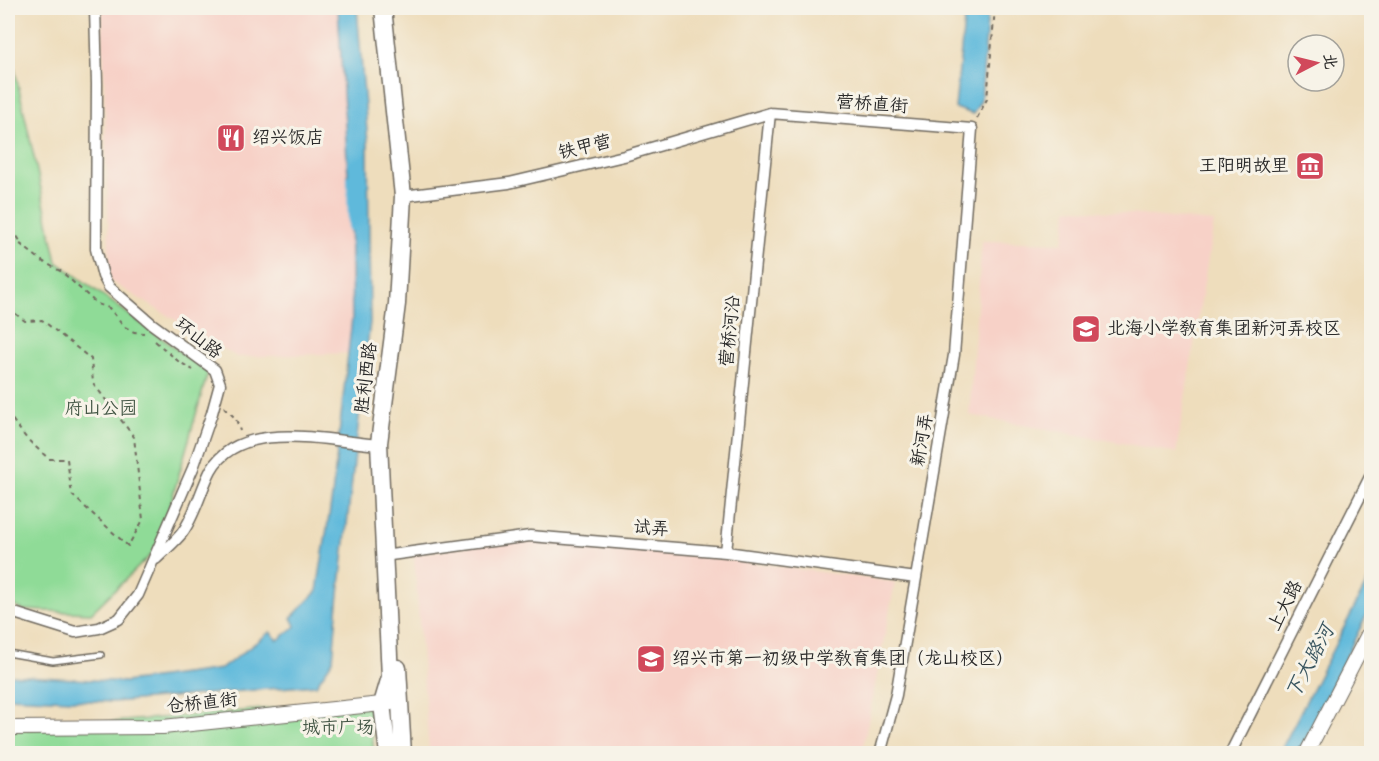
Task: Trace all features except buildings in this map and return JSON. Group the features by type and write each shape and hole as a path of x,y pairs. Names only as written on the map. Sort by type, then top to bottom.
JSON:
{"main road":[{"name":"胜利西路","path":"383,8 408,195 379,446 388,555"},
{"name":"胜利西路","path":"388,753 390,703 387,443 408,304 408,195 394,8"},
{"name":"胜利西路","path":"390,703 403,753"}],"street":[{"name":"环山路","path":"8,611 75,632 99,628 119,619 138,595 193,468 220,384 215,370 117,296 103,276 96,249 98,84 95,8"},
{"name":"铁甲营","path":"408,195 509,183 624,156 770,114"},
{"name":"营桥直街","path":"770,114 972,129"},
{"name":"营桥河沿","path":"726,552 770,114"},
{"name":"新河弄","path":"880,753 896,695 954,355 972,129"},
{"path":"151,564 183,532 212,468 221,458 248,442 291,436 379,446"},
{"name":"上大路","path":"1231,753 1371,473"},
{"name":"试弄","path":"388,555 530,536 726,552 916,578"},
{"path":"1306,753 1371,627"},
{"name":"仓桥直街","path":"8,728 162,727 390,703"}],"lane":[{"path":"8,653 52,661 101,655"}],"path":[{"path":"972,129 987,99 995,8"},
{"path":"8,221 19,243 42,261 62,272 97,304 109,308 125,327 134,332 150,334 157,344 178,361 197,372"},
{"path":"8,308 25,321 42,320 91,359 93,383 134,437 143,520 128,546 72,495 67,459 49,459 27,440 8,414"},
{"path":"219,404 230,411 248,442"}],"shaded area":[{"name":"绍兴饭店","path":"102,8 348,8 352,353 237,357 110,281"},
{"name":"北海小学教育集团新河弄校区","path":"1068,208 1214,222 1176,453 969,415 982,241 1063,243"},
{"name":"绍兴市第一初级中学教育集团（龙山校区）","path":"530,536 895,582 862,753 769,753 767,747 721,754 429,753 414,555"}],"green space":[{"name":"府山公园","path":"8,39 57,262 208,372 158,548 91,613 23,610 8,603"},
{"name":"城市广场","path":"369,700 374,753 8,754 8,731"}],"water":[{"path":"338,8 357,8 368,143 370,322 333,660 316,685 113,702 8,697 8,675 125,682 221,669 270,632 278,640 296,626 291,618 317,591 332,497 352,318 350,209"},
{"path":"963,8 988,8 981,100 973,114 955,108 964,21"},
{"path":"1371,575 1371,606 1299,753 1279,754"}],"waterway":[{"path":"349,177 350,229"}],"place":[{"name":"绍兴饭店","path":"231,138"},
{"name":"王阳明故里","path":"1310,166"},
{"name":"北海小学教育集团新河弄校区","path":"1086,329"},
{"name":"绍兴市第一初级中学教育集团（龙山校区）","path":"651,659"}],"water label":[{"name":"下大路河","path":"1311,662"}]}
